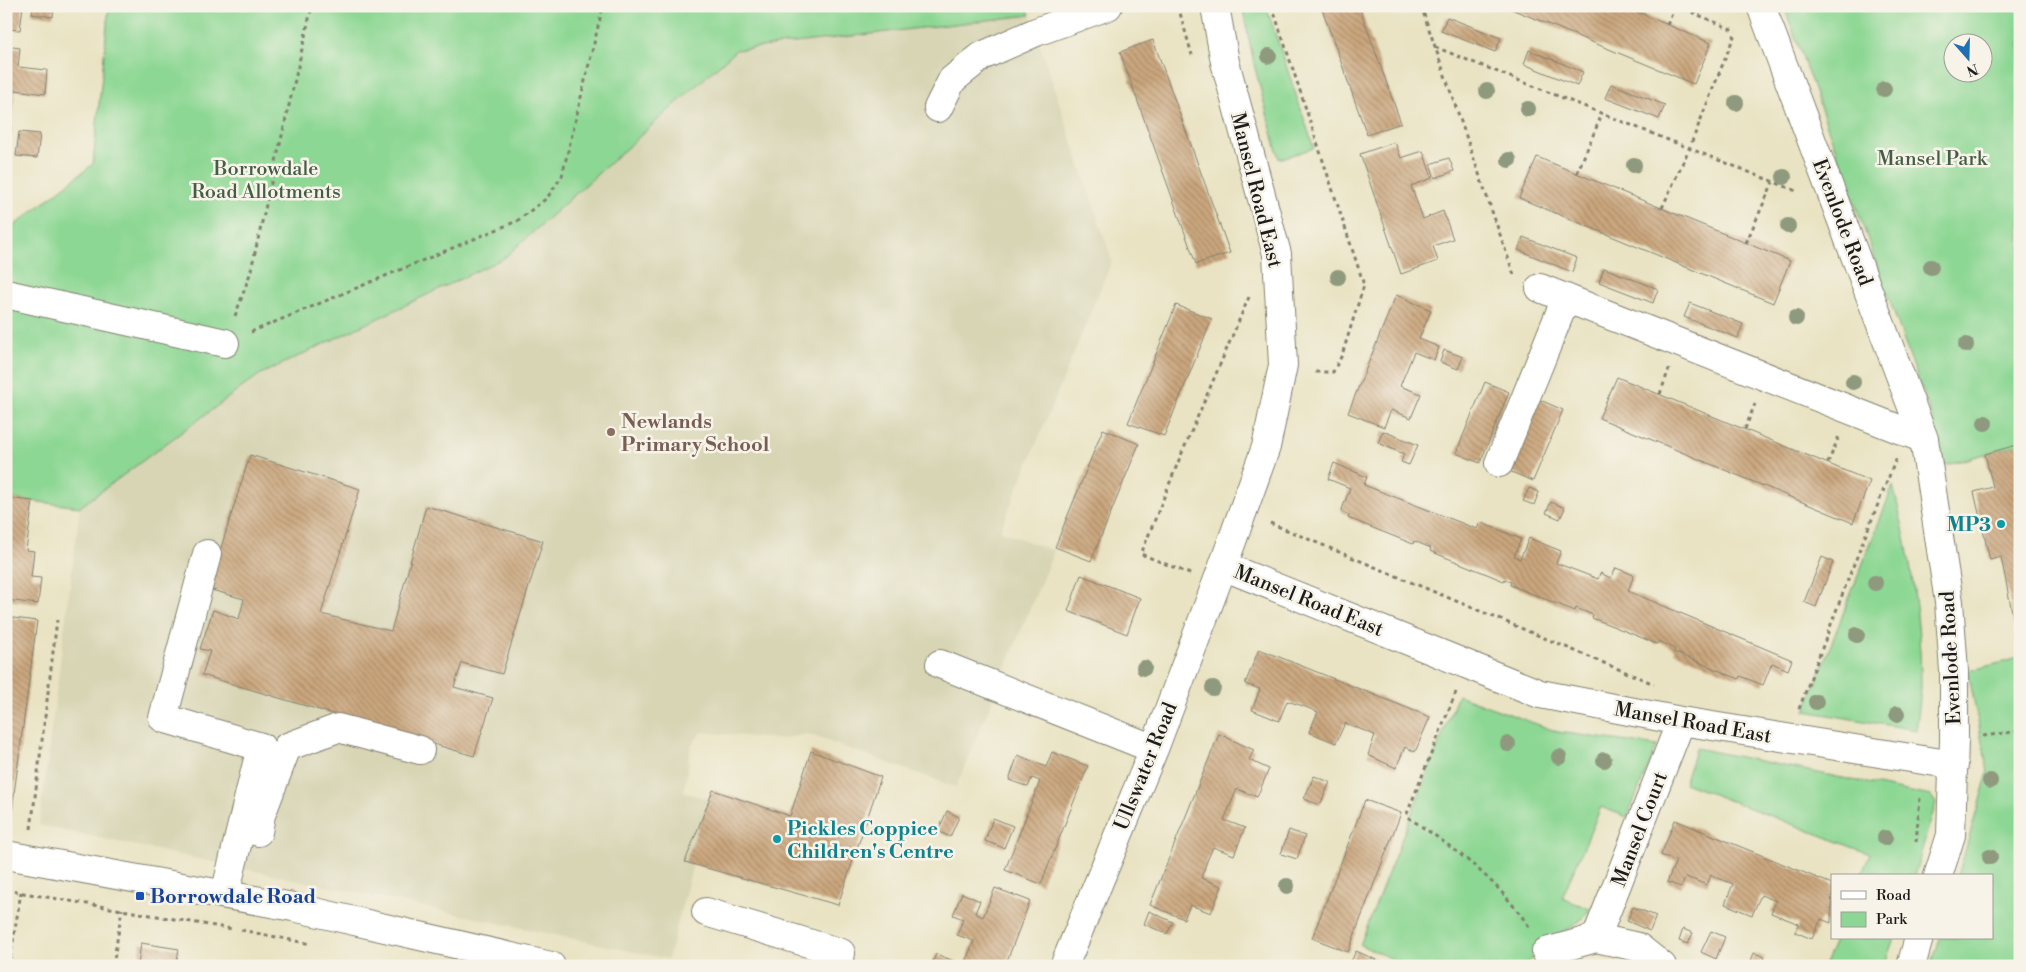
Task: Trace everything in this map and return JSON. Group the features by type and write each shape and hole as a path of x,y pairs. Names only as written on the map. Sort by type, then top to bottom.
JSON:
{"street":[{"path":"938,108 952,80 982,56 1036,32 1108,6"},
{"name":"Mansel Road East","path":"1215,6 1225,62 1277,254 1283,365 1266,447 1223,566 1540,694 1681,721 1926,760 1954,752"},
{"name":"Evenlode Road","path":"1761,6 1924,439 1949,602 1954,671 1951,835 1939,874"},
{"path":"1540,288 1924,439"},
{"path":"6,294 225,342"},
{"path":"1499,462 1566,298"},
{"path":"207,554 163,718 261,747 235,896"},
{"name":"Ullswater Road","path":"1064,966 1154,749 1223,566"},
{"path":"940,664 1154,749"},
{"name":"Mansel Court","path":"1596,938 1681,721"},
{"path":"235,896 261,815 287,747 338,728 420,750"},
{"path":"17,857 235,896 551,966"},
{"path":"706,912 841,953 838,966"},
{"path":"1546,952 1596,938 1638,947 1662,966"},
{"path":"1910,966 1918,940"}],"path":[{"path":"225,342 250,274 312,6"},
{"path":"225,342 517,221 547,198 562,176 603,6"},
{"path":"1272,6 1364,285 1342,354 1333,372 1305,372"},
{"path":"1421,6 1515,277 1540,288"},
{"path":"1667,25 1676,6 1776,47"},
{"path":"1662,208 1689,148 1736,31"},
{"path":"1435,47 1838,208"},
{"path":"1577,173 1602,114"},
{"path":"1746,243 1773,182"},
{"path":"1193,575 1141,554 1178,460 1250,297"},
{"path":"1796,717 1852,569 1898,456 1900,465"},
{"path":"1264,520 1658,685"},
{"path":"9,966 21,892 17,857 57,620"},
{"path":"1468,664 1406,816 1465,857 1496,884 1525,920 1546,952"},
{"path":"1954,752 2020,731"},
{"path":"1915,849 1926,760"},
{"path":"6,890 317,945"},
{"path":"113,966 122,909"}],"shaded area":[{"name":"Newlands Primary School","path":"1030,15 1112,261 1000,531 1054,551 956,787 807,734 779,739 702,732 691,745 684,792 710,800 668,959 39,825 80,507 259,375 504,258 736,50"}],"green space":[{"name":"Borrowdale Road Allotments","path":"109,6 1027,6 1030,15 736,50 504,258 259,375 80,507 6,498 6,232 93,164"},
{"path":"1242,6 1266,6 1314,148 1279,159 1255,68"},
{"name":"Mansel Park","path":"1784,6 2020,6 2020,444 1939,467 1932,418"},
{"path":"1893,486 1905,536 1917,612 1921,688 1916,730 1805,711"},
{"path":"2014,622 2020,622 2020,966 1931,966 1939,940 1994,940 1994,874 1959,874 1988,772 1968,671 2019,658"},
{"path":"1458,695 1558,732 1657,746 1627,817 1601,807 1562,898 1590,909 1572,927 1532,947 1536,956 1523,966 1409,966 1360,945"},
{"path":"1696,748 1931,796 1936,803 1915,874 1862,874 1870,854 1684,783"},
{"path":"1835,940 1893,940 1884,966 1824,966"}],"building":[{"path":"6,6 23,6 20,30 6,29"},
{"path":"33,6 54,6 53,17 32,14"},
{"path":"1321,6 1359,6 1401,123 1367,135"},
{"path":"1504,6 1623,6 1711,43 1694,84"},
{"path":"1447,17 1501,38 1495,52 1441,31"},
{"path":"1153,40 1230,253 1196,264 1120,52"},
{"path":"6,46 20,48 18,67 47,70 45,94 15,90 8,163"},
{"path":"1529,50 1583,72 1577,86 1524,64"},
{"path":"1611,84 1665,105 1659,119 1605,98"},
{"path":"19,132 40,134 37,158 16,156"},
{"path":"1395,142 1401,158 1423,151 1432,178 1411,186 1423,219 1443,211 1453,239 1433,246 1438,261 1401,274 1360,154"},
{"path":"1537,157 1790,261 1773,303 1519,198"},
{"path":"1449,158 1454,171 1435,178 1430,164"},
{"path":"1523,237 1577,258 1572,272 1518,250"},
{"path":"1604,268 1658,289 1653,303 1599,282"},
{"path":"1396,295 1431,310 1419,339 1439,347 1434,360 1414,352 1400,386 1421,394 1411,418 1391,410 1384,427 1348,413"},
{"path":"1690,303 1743,324 1738,338 1684,317"},
{"path":"1176,305 1212,319 1164,436 1128,423"},
{"path":"1444,350 1463,357 1458,369 1440,362"},
{"path":"1617,377 1870,481 1853,523 1599,418"},
{"path":"1485,382 1509,392 1480,463 1456,453"},
{"path":"1538,399 1563,410 1533,481 1509,471"},
{"path":"1103,429 1139,444 1091,561 1055,547"},
{"path":"1383,431 1418,445 1409,465 1401,462 1404,454 1378,443"},
{"name":"MP3","path":"2020,444 2020,621 2014,622 2001,557 1990,560 1974,492 1993,487 1985,454"},
{"path":"250,455 360,489 321,614 391,631 426,506 543,541 502,674 462,663 454,687 493,698 474,756 202,675 210,651 200,649 213,610 239,619 244,599 208,589"},
{"path":"1334,463 1367,477 1364,485 1477,529 1480,522 1521,539 1514,556 1520,559 1529,538 1561,551 1556,563 1598,579 1600,573 1611,578 1616,568 1634,575 1628,591 1792,660 1788,670 1772,663 1763,685 1740,676 1739,679 1674,652 1675,649 1659,641 1657,644 1592,618 1593,615 1576,608 1575,611 1510,585 1511,582 1505,579 1504,581 1430,551 1431,548 1414,541 1413,544 1348,518 1349,515 1341,512 1350,488 1328,479"},
{"path":"1529,488 1539,492 1534,505 1523,501"},
{"path":"6,498 33,501 26,550 34,551 31,577 41,578 38,604 6,600"},
{"path":"1551,502 1565,508 1560,519 1546,513"},
{"path":"1822,557 1833,562 1816,607 1804,602"},
{"path":"1081,575 1140,598 1127,634 1068,611"},
{"path":"6,617 37,621 12,809 6,808"},
{"path":"1259,649 1430,717 1415,752 1405,747 1396,768 1368,755 1375,735 1345,723 1336,743 1309,732 1318,712 1287,701 1279,721 1252,710 1260,689 1245,684"},
{"path":"1219,734 1254,750 1249,760 1269,769 1257,797 1237,789 1224,820 1245,828 1234,855 1213,847 1207,861 1201,878 1222,886 1211,913 1190,905 1184,919 1150,905"},
{"name":"Pickles Coppice Children's Centre","path":"811,751 881,777 838,905 685,862 713,790 790,816"},
{"path":"1052,752 1088,766 1041,884 1005,870 1040,781 1032,778 1028,787 1009,780 1018,755 1046,767"},
{"path":"1314,776 1330,782 1320,805 1304,799"},
{"path":"1365,800 1401,813 1348,952 1312,938"},
{"path":"947,811 959,817 950,837 938,831"},
{"path":"993,818 1013,826 1004,848 985,841"},
{"path":"1675,820 1831,884 1831,923 1821,919 1812,939 1795,932 1799,924 1771,913 1776,901 1761,895 1752,915 1725,904 1733,884 1711,875 1707,885 1686,877 1681,887 1667,882 1676,861 1661,855"},
{"path":"1289,830 1305,836 1297,859 1281,854"},
{"path":"995,888 1030,901 1005,966 931,966 936,954 964,965 974,941 957,935 963,919 953,915 962,893 980,901 975,913 983,917"},
{"path":"1633,907 1656,916 1650,931 1627,921"},
{"path":"1149,911 1173,922 1167,934 1144,924"},
{"path":"1683,929 1693,933 1688,944 1679,941"},
{"path":"1711,931 1725,937 1716,959 1701,952"},
{"path":"141,943 179,949 176,966 138,966"},
{"path":"1356,951 1390,966 1349,966"},
{"path":"1754,953 1765,957 1762,966 1749,966"}],"place":[{"name":"Newlands Primary School","path":"611,432"},
{"name":"MP3","path":"2001,524"},
{"name":"Pickles Coppice Children's Centre","path":"777,839"},
{"name":"Borrowdale Road","path":"140,896"}]}
